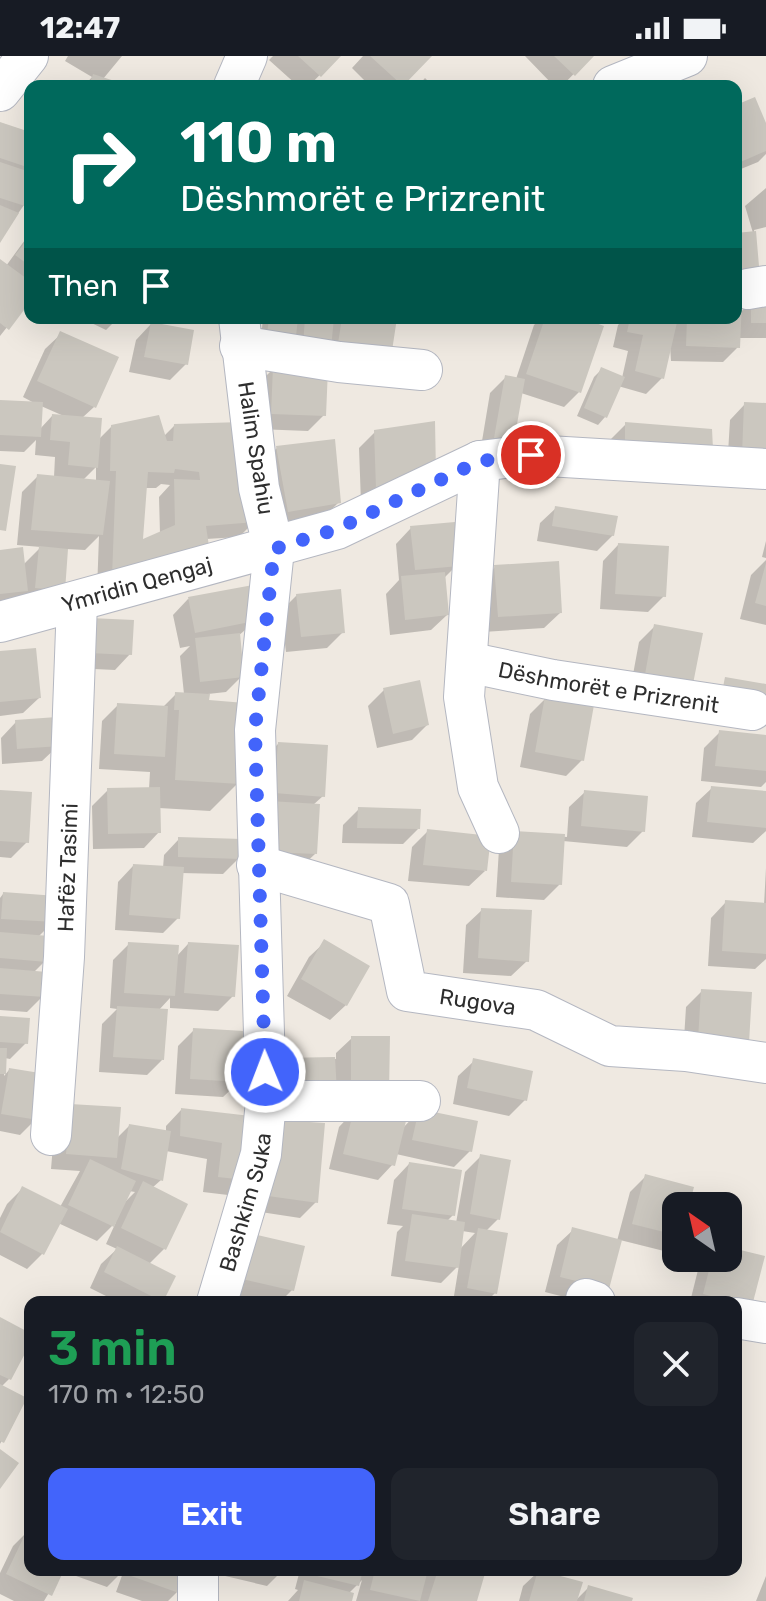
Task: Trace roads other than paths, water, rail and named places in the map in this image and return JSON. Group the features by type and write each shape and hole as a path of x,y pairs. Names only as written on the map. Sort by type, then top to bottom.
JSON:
{"street":[{"path":"0,91 28,56"},
{"path":"237,80 247,56"},
{"path":"625,80 666,60"},
{"name":"Halim Spahiu","path":"274,549 259,488 239,332 339,362 422,370"},
{"path":"274,549 337,529 480,461 531,455 766,469"},
{"name":"Dëshmorët e Prizrenit","path":"480,461 464,697 478,787 499,833"},
{"name":"Ymridin Qengaj","path":"0,622 274,549"},
{"name":"Bashkim Suka","path":"219,1296 261,1154 266,1101 255,730 274,549"},
{"name":"Hafëz Tasimi","path":"51,1135 65,942 77,602"},
{"name":"Dëshmorët e Prizrenit","path":"467,662 553,680 752,710"},
{"name":"Rugova","path":"257,865 389,904 407,991 536,1010 610,1046 686,1051 766,1063"},
{"name":"Bashkim Suka","path":"266,1101 420,1101"},
{"path":"742,1319 766,1323"},
{"path":"198,1576 198,1601"}]}
